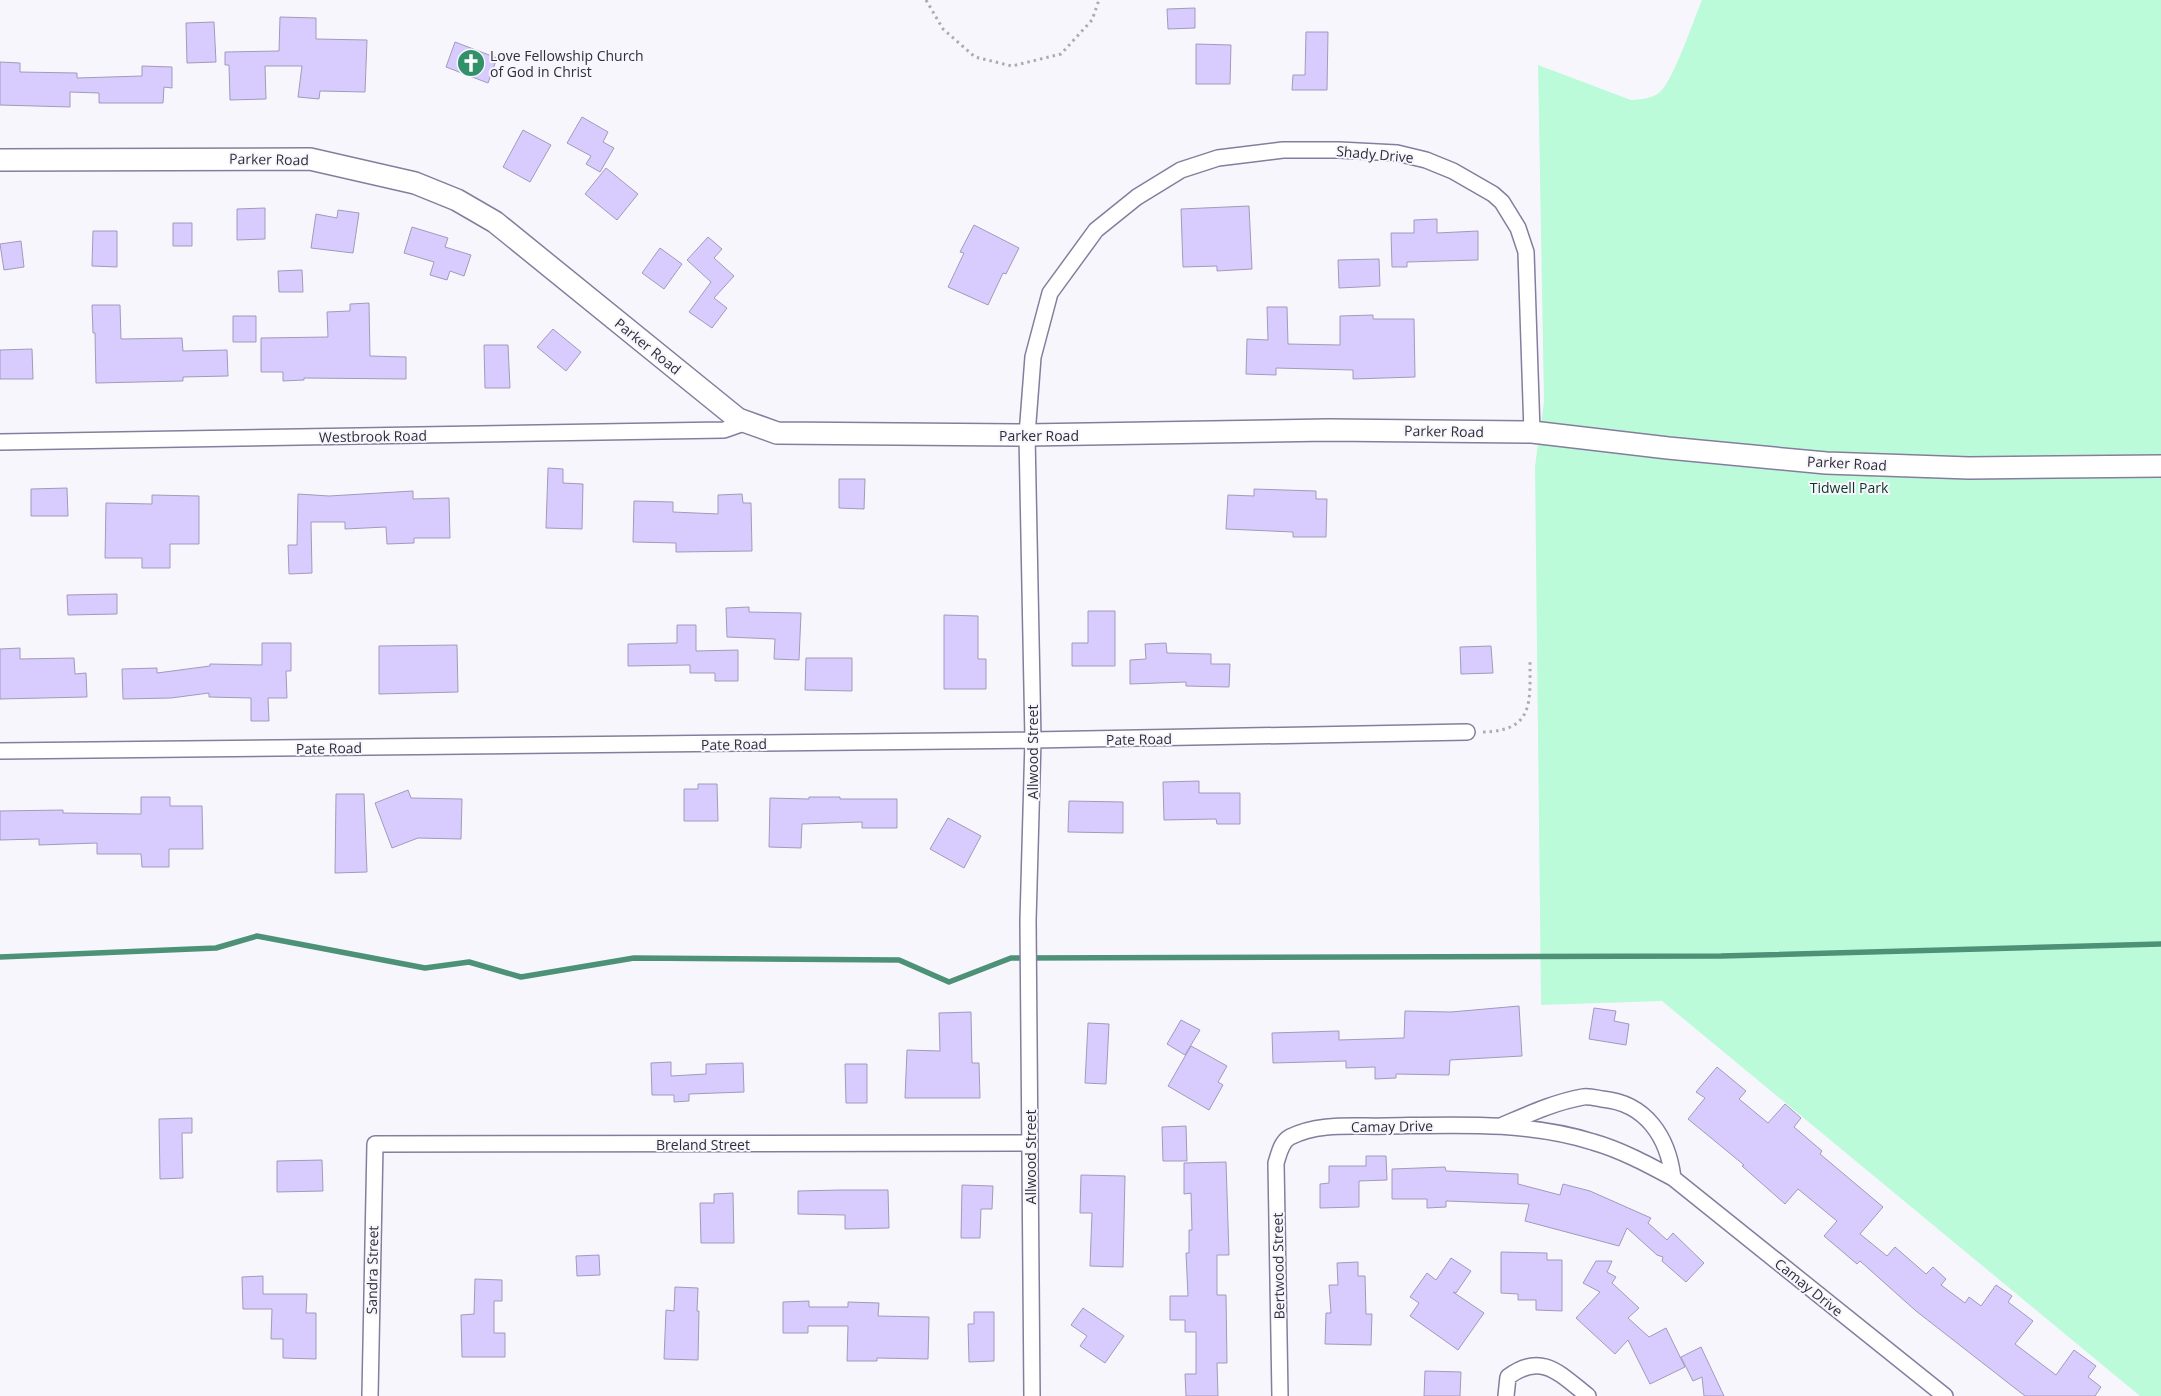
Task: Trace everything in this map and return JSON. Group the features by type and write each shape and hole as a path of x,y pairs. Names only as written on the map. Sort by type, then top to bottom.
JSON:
{"main road":[{"name":"Parker Road","path":"0,160 310,159 415,183 457,200 495,222 734,426 777,433 1026,435 1328,430 1532,432 1668,448 1826,463 1969,468 2161,466"}],"street":[{"name":"Shady Drive","path":"1182,170 1218,158 1283,150 1397,153 1426,160 1453,171 1493,194 1510,212 1526,252 1532,432"},
{"name":"Allwood Street","path":"1032,1396 1028,921 1033,740 1026,435 1033,357 1050,293 1096,230 1137,197 1182,170"},
{"name":"Westbrook Road","path":"0,442 734,426"},
{"name":"Pate Road","path":"0,751 1033,740 1467,732"},
{"name":"Camay Drive","path":"1498,1126 1562,1102 1585,1097 1616,1100 1641,1112 1658,1132 1670,1157 1673,1178"},
{"name":"Camay Drive","path":"1288,1138 1316,1128 1471,1125 1554,1132 1594,1142 1642,1161 1673,1178 1945,1396"},
{"name":"Bertwood Street","path":"1280,1396 1276,1163 1280,1150 1288,1138"},
{"name":"Breland Street","path":"375,1144 1030,1143"},
{"name":"Sandra Street","path":"370,1396 375,1144"},
{"path":"1506,1396 1508,1377 1517,1370 1532,1366 1546,1366 1588,1396"}],"path":[{"path":"926,0 942,29 976,57 1012,66 1061,54 1092,20 1099,0"},
{"path":"1467,732 1498,732 1516,724 1523,717 1530,699 1530,662"}],"green space":[{"name":"Tidwell Park","path":"1702,0 2161,0 2161,1396 2140,1396 1662,1001 1541,1005 1535,466 1544,402 1538,65 1631,100 1654,96 1660,92 1671,76"}],"building":[{"path":"1195,8 1195,28 1168,29 1167,9"},
{"path":"280,17 316,18 316,39 367,40 365,92 320,91 319,99 298,97 302,66 265,66 266,99 230,100 229,65 225,65 225,52 279,51"},
{"path":"214,22 216,62 187,63 186,23"},
{"path":"1306,32 1328,32 1327,90 1292,90 1293,75 1305,75"},
{"name":"Love Fellowship Church of God in Christ","path":"455,42 497,58 488,83 446,67"},
{"path":"1196,44 1231,45 1230,84 1196,84"},
{"path":"0,62 20,63 20,72 77,73 77,78 142,76 142,66 172,67 172,88 164,87 163,103 99,103 99,93 70,92 70,107 0,105"},
{"path":"582,117 608,132 603,142 614,148 600,172 586,164 591,156 567,143"},
{"path":"523,130 551,145 530,182 503,167"},
{"path":"606,168 638,194 617,220 585,194"},
{"path":"1249,206 1252,269 1217,271 1217,266 1183,267 1181,209"},
{"path":"265,208 265,239 237,240 237,209"},
{"path":"338,210 359,213 353,253 311,248 316,214 337,218"},
{"path":"1437,219 1437,233 1478,231 1478,260 1407,262 1407,267 1392,267 1391,233 1414,233 1414,220"},
{"path":"173,223 192,223 192,246 173,246"},
{"path":"974,225 1019,248 1006,274 1003,273 988,305 948,287 964,253 960,252"},
{"path":"412,227 448,238 445,247 471,255 464,276 450,271 447,280 430,275 434,262 404,253"},
{"path":"93,231 117,231 117,267 92,266"},
{"path":"708,237 722,249 714,258 734,276 714,298 727,308 712,328 689,312 711,282 687,260"},
{"path":"21,241 24,267 4,270 0,244"},
{"path":"660,248 682,264 664,289 642,273"},
{"path":"1379,259 1380,286 1339,288 1338,260"},
{"path":"302,270 303,292 279,292 278,271"},
{"path":"369,303 370,356 406,357 406,379 304,378 304,380 283,381 283,372 261,372 261,338 328,337 327,312 350,311 350,304"},
{"path":"92,305 120,305 121,339 182,338 183,351 227,350 228,376 183,377 183,381 96,383 95,333 93,333"},
{"path":"1267,307 1287,307 1288,344 1340,345 1340,316 1373,315 1373,319 1414,319 1415,377 1353,379 1353,370 1276,368 1276,375 1246,374 1247,339 1268,340"},
{"path":"233,316 256,316 256,342 233,342"},
{"path":"553,329 581,352 566,371 537,347"},
{"path":"484,345 508,345 510,388 485,388"},
{"path":"32,349 33,379 0,379 0,350"},
{"path":"548,468 563,469 563,483 583,484 582,529 546,528"},
{"path":"839,479 865,479 864,509 839,508"},
{"path":"67,488 68,516 31,516 31,489"},
{"path":"1254,489 1316,491 1316,499 1327,499 1326,537 1293,537 1293,532 1226,529 1228,495 1254,496"},
{"path":"413,491 413,499 449,498 450,538 414,538 414,543 387,544 386,527 345,529 345,522 311,522 312,573 289,574 288,545 297,545 298,494 329,496"},
{"path":"742,494 743,503 751,503 752,551 676,552 676,543 633,542 634,501 673,502 673,512 718,514 718,495"},
{"path":"152,495 199,496 199,544 170,544 170,568 142,568 142,558 105,558 106,503 152,504"},
{"path":"117,594 117,614 68,615 67,595"},
{"path":"749,607 749,612 801,613 799,660 774,659 775,639 727,637 726,608"},
{"path":"1088,611 1115,611 1115,666 1072,666 1072,643 1088,643"},
{"path":"944,615 978,616 978,659 986,659 986,689 944,689"},
{"path":"677,625 696,625 696,651 738,650 738,681 715,681 715,673 690,673 690,665 628,666 628,644 677,643"},
{"path":"262,643 291,643 291,671 286,671 287,698 268,698 269,721 251,721 251,698 209,697 209,693 171,698 123,699 122,669 157,668 157,673 210,666 210,664 262,665"},
{"path":"1166,643 1167,653 1211,654 1211,664 1230,664 1229,687 1186,686 1186,682 1130,684 1130,660 1146,659 1145,644"},
{"path":"457,645 458,692 379,694 379,646"},
{"path":"1491,646 1493,673 1461,674 1460,647"},
{"path":"20,648 20,659 74,658 75,674 86,673 87,697 0,699 0,649"},
{"path":"806,658 852,658 852,691 805,690"},
{"path":"1199,781 1199,793 1240,793 1240,824 1217,824 1216,819 1164,820 1163,782"},
{"path":"698,784 717,784 718,821 684,821 684,789 698,789"},
{"path":"408,790 411,798 462,799 461,839 418,838 392,848 375,803"},
{"path":"336,794 364,794 367,872 335,873"},
{"path":"141,797 170,797 170,806 202,806 203,849 169,849 169,867 142,867 141,854 97,854 97,843 39,845 39,839 0,840 0,811 63,810 63,813 141,814"},
{"path":"809,797 897,799 897,828 862,828 862,822 802,824 801,848 769,847 770,798 809,799"},
{"path":"1069,801 1123,802 1123,833 1068,832"},
{"path":"948,818 981,836 964,868 930,849"},
{"path":"1519,1006 1522,1056 1450,1060 1449,1075 1396,1074 1396,1078 1375,1079 1375,1067 1346,1068 1346,1061 1273,1063 1272,1033 1339,1031 1339,1040 1404,1038 1405,1011 1451,1012"},
{"path":"1594,1008 1616,1011 1614,1021 1629,1024 1626,1045 1589,1039"},
{"path":"971,1012 972,1063 979,1063 980,1098 905,1098 907,1050 940,1051 939,1013"},
{"path":"1181,1020 1200,1030 1185,1055 1167,1044"},
{"path":"1088,1023 1109,1024 1106,1084 1085,1083"},
{"path":"1191,1046 1227,1066 1218,1082 1223,1085 1209,1110 1168,1086"},
{"path":"671,1062 671,1076 706,1074 706,1064 743,1063 744,1092 689,1094 689,1101 674,1102 674,1095 652,1095 651,1063"},
{"path":"845,1064 867,1064 867,1103 846,1103"},
{"path":"1717,1067 1746,1091 1739,1099 1768,1123 1785,1104 1801,1118 1794,1127 1822,1151 1820,1154 1883,1207 1860,1234 1887,1256 1895,1247 1926,1274 1933,1267 1946,1279 1941,1285 1965,1303 1969,1297 1981,1306 1996,1285 2012,1296 2008,1302 2033,1321 2015,1344 2056,1375 2074,1350 2096,1366 2088,1377 2101,1387 2095,1396 2025,1396 1916,1311 1860,1261 1857,1264 1824,1236 1837,1221 1798,1189 1785,1204 1742,1166 1744,1165 1688,1119 1705,1098 1696,1092"},
{"path":"192,1118 192,1133 182,1133 183,1178 160,1179 159,1119"},
{"path":"1186,1126 1187,1161 1163,1161 1162,1127"},
{"path":"1366,1156 1386,1156 1387,1180 1359,1181 1359,1207 1320,1208 1320,1184 1329,1183 1329,1166 1366,1166"},
{"path":"322,1160 323,1191 277,1192 277,1161"},
{"path":"1226,1162 1229,1255 1217,1255 1217,1295 1226,1295 1227,1363 1217,1363 1218,1396 1186,1396 1185,1374 1196,1374 1196,1332 1185,1332 1185,1320 1170,1320 1170,1296 1188,1296 1186,1253 1189,1253 1189,1230 1192,1230 1191,1193 1184,1194 1184,1163"},
{"path":"1445,1167 1446,1171 1518,1174 1518,1184 1560,1195 1563,1184 1590,1191 1651,1218 1648,1223 1667,1240 1673,1233 1704,1263 1686,1282 1662,1261 1663,1257 1657,1255 1627,1228 1619,1246 1525,1221 1529,1204 1446,1201 1446,1207 1427,1208 1427,1199 1392,1199 1392,1169"},
{"path":"1081,1175 1125,1176 1123,1267 1090,1266 1092,1213 1080,1213"},
{"path":"962,1185 993,1186 992,1209 981,1209 980,1238 961,1238"},
{"path":"888,1190 889,1228 845,1229 845,1215 798,1214 798,1191"},
{"path":"733,1193 734,1243 701,1243 700,1203 714,1203 714,1194"},
{"path":"1501,1252 1547,1253 1547,1260 1562,1260 1562,1311 1536,1310 1536,1300 1518,1300 1518,1294 1501,1293"},
{"path":"599,1255 600,1275 577,1276 576,1256"},
{"path":"1451,1258 1471,1271 1456,1293 1453,1292 1484,1313 1458,1350 1410,1316 1419,1303 1410,1297 1427,1273 1436,1280"},
{"path":"1596,1261 1612,1261 1607,1272 1616,1277 1612,1283 1639,1308 1628,1318 1649,1337 1666,1328 1685,1367 1650,1384 1628,1340 1615,1354 1576,1318 1600,1292 1583,1283"},
{"path":"1358,1262 1358,1276 1365,1276 1366,1314 1372,1314 1371,1345 1325,1344 1326,1313 1331,1313 1329,1285 1338,1285 1337,1263"},
{"path":"263,1276 263,1294 307,1294 306,1313 316,1313 316,1359 283,1358 283,1339 271,1339 272,1309 243,1309 242,1277"},
{"path":"475,1279 502,1280 502,1301 494,1301 494,1333 505,1333 505,1357 462,1357 461,1315 474,1314"},
{"path":"675,1287 698,1288 698,1360 664,1359 666,1310 674,1311"},
{"path":"809,1301 809,1307 848,1307 848,1302 879,1303 878,1316 929,1317 928,1359 877,1358 877,1361 847,1361 848,1326 808,1326 808,1333 783,1333 783,1302"},
{"path":"1083,1308 1124,1336 1105,1363 1080,1346 1087,1336 1071,1325"},
{"path":"974,1312 994,1312 994,1361 969,1362 968,1324 974,1324"},
{"path":"1701,1347 1724,1396 1704,1396 1702,1377 1693,1381 1681,1357"},
{"path":"1425,1371 1461,1372 1460,1396 1424,1396"}],"waterway":[{"path":"0,957 216,948 257,936 425,968 469,962 521,977 634,958 899,960 949,982 1011,958 1721,956 2161,944"}],"place":[{"name":"Love Fellowship Church of God in Christ","path":"471,63"}]}
